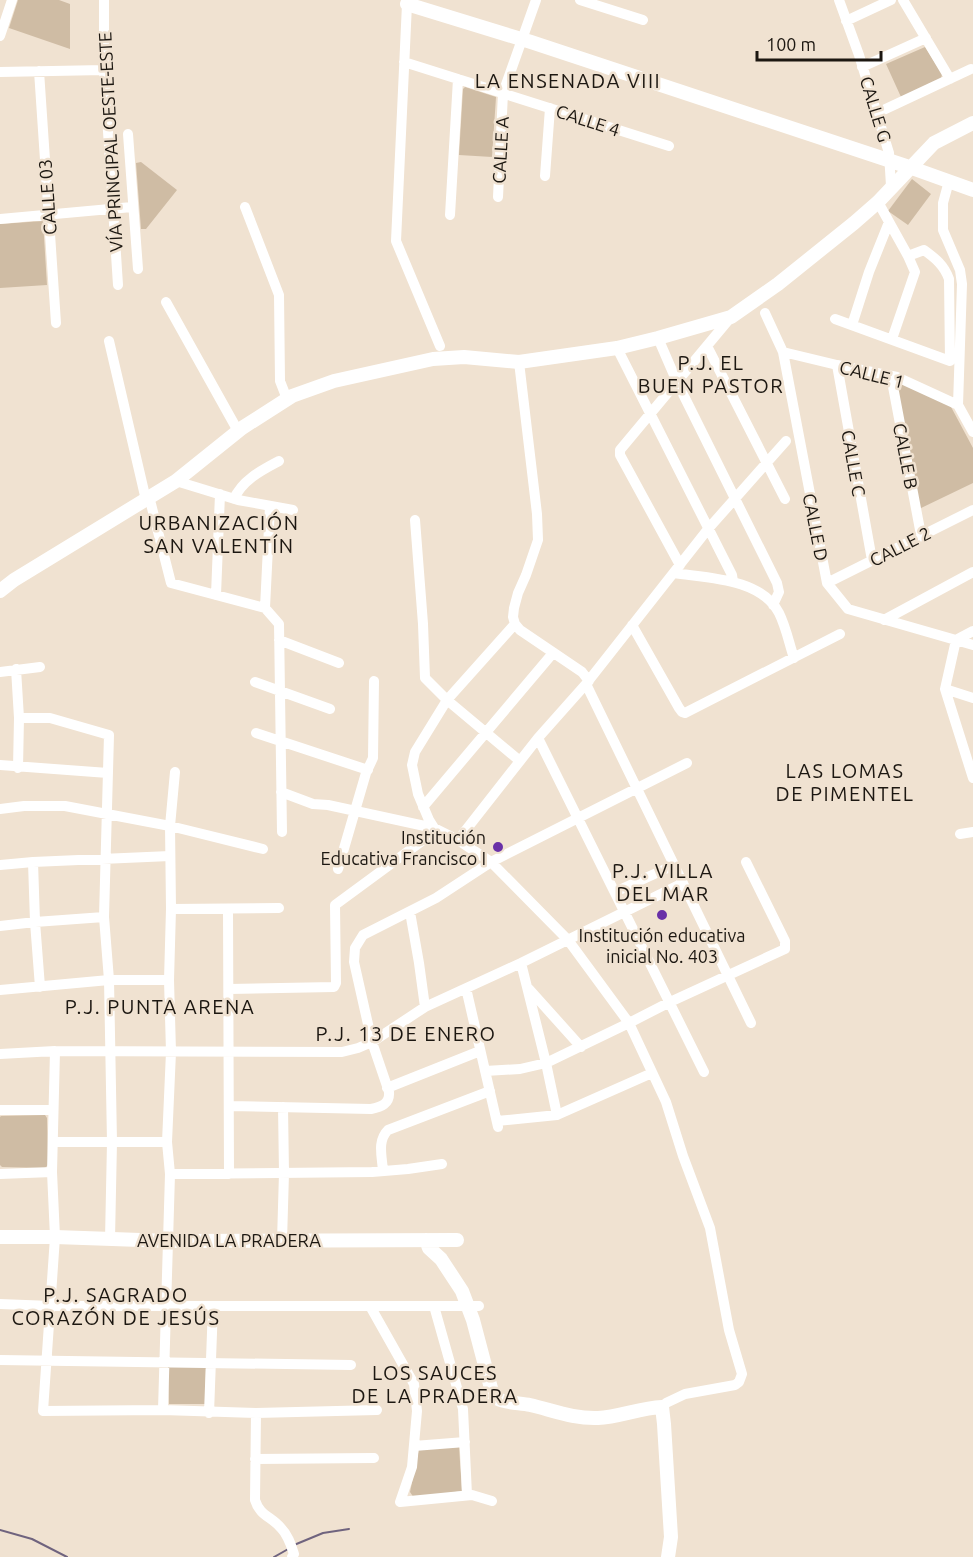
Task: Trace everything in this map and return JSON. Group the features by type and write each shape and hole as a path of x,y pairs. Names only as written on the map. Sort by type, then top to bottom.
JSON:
{"street":[{"path":"0,36 12,0"},
{"name":"VÍA PRINCIPAL OESTE-ESTE","path":"104,0 104,70 118,285"},
{"name":"CALLE A","path":"498,197 503,93 536,0"},
{"path":"580,0 643,20"},
{"name":"CALLE G","path":"839,0 889,153 891,186"},
{"path":"846,21 891,0"},
{"path":"903,0 950,79"},
{"path":"440,346 396,241 404,62 402,1 973,190"},
{"path":"862,67 926,39"},
{"name":"CALLE 4","path":"404,62 669,146"},
{"path":"877,113 971,69"},
{"path":"0,72 104,70"},
{"name":"CALLE 03","path":"39,71 56,322"},
{"path":"450,215 458,79"},
{"path":"545,176 550,108"},
{"path":"677,569 620,455 622,446 732,316 778,284 854,224 878,202 934,142 973,123"},
{"name":"VÍA PRINCIPAL OESTE-ESTE","path":"128,134 138,269"},
{"path":"949,182 943,203 943,230 960,270 962,284 958,405 973,432"},
{"path":"878,202 915,272 892,339"},
{"path":"0,219 132,207"},
{"path":"246,207 279,295 280,381 287,399"},
{"path":"852,325 869,272 889,222"},
{"path":"835,319 950,361 949,279 946,271 938,260 924,250 908,256"},
{"path":"166,302 238,431"},
{"name":"CALLE D","path":"765,313 783,352 827,584 849,609 973,645"},
{"path":"0,591 14,580 176,481 238,431 292,396 334,381 433,359 464,357 519,362 617,348 732,316"},
{"path":"658,338 779,589 773,604"},
{"path":"109,341 146,500 151,504 171,583 265,608 279,624 282,832"},
{"path":"707,346 785,499"},
{"path":"617,348 733,581"},
{"name":"CALLE 1","path":"783,352 897,377 958,405"},
{"path":"519,362 538,540 516,600 513,618 515,624 520,630 582,672 751,1023"},
{"name":"CALLE C","path":"837,365 872,560"},
{"name":"CALLE B","path":"891,376 921,535"},
{"path":"458,840 708,529 786,441"},
{"path":"234,499 238,491 255,474 279,460"},
{"path":"176,481 234,499 293,510"},
{"path":"216,595 220,494"},
{"path":"265,608 270,506"},
{"name":"CALLE 2","path":"827,584 973,510"},
{"path":"415,520 424,643 424,676 447,700 520,761"},
{"path":"677,569 733,581 765,597 779,613 794,658"},
{"path":"884,620 973,572"},
{"path":"435,829 423,807 414,780 412,765 415,752 447,700 515,624"},
{"path":"632,625 679,708 685,713 840,634"},
{"path":"973,631 956,640 945,689 973,778"},
{"path":"279,640 339,663"},
{"path":"423,807 553,653"},
{"path":"0,672 40,667"},
{"path":"16,669 19,717 18,768"},
{"path":"338,869 373,758 374,681"},
{"path":"255,682 330,709"},
{"path":"945,689 973,698"},
{"path":"19,717 50,718 109,735 104,917 109,980 112,1142 110,1239"},
{"path":"256,733 368,770"},
{"path":"538,738 704,1072"},
{"path":"229,1106 371,1109 381,1107 387,1102 389,1095 372,1042 354,962 355,948 363,935 436,898 491,862 687,763"},
{"path":"0,765 108,773"},
{"path":"163,1410 170,1174 167,1142 171,1052 170,826 175,772"},
{"path":"281,792 313,804 328,805 435,829 458,840 491,862 568,940 629,1023 666,1102 710,1228 729,1330 742,1374 741,1380 735,1385 685,1394 666,1403"},
{"path":"0,809 24,806 65,806 170,826 262,849"},
{"path":"229,989 334,987 336,983 335,905 435,829"},
{"path":"960,834 973,832"},
{"path":"0,865 171,856"},
{"path":"33,862 40,987"},
{"path":"485,1071 520,1069 546,1063 785,949 785,941 746,862"},
{"path":"615,892 674,865"},
{"path":"0,1054 55,1051 342,1052 358,1048 372,1042 425,1007 521,963 683,883"},
{"path":"171,909 279,908"},
{"path":"228,909 229,1174"},
{"path":"410,912 425,1007"},
{"path":"0,926 104,917"},
{"path":"521,963 557,1115"},
{"path":"0,990 109,980 169,980"},
{"path":"527,986 581,1047"},
{"path":"466,988 497,1124 557,1115 652,1073"},
{"path":"55,1051 52,1172 55,1237 43,1411 163,1410 256,1413 377,1410"},
{"path":"387,1088 480,1051"},
{"path":"383,1171 380,1140 388,1130 490,1091"},
{"path":"282,1241 283,1107"},
{"path":"0,1110 53,1110"},
{"path":"54,1142 167,1142"},
{"path":"170,1174 383,1171 442,1164"},
{"path":"0,1174 52,1172"},
{"name":"AVENIDA LA PRADERA","path":"0,1237 169,1241 457,1240"},
{"path":"426,1240 429,1248 441,1260 473,1306 492,1392 498,1400 528,1404 587,1418 662,1407 671,1537 668,1557"},
{"path":"0,1304 473,1306"},
{"path":"209,1413 213,1306"},
{"path":"370,1306 414,1384 417,1411 412,1467 400,1502 467,1495 492,1501"},
{"path":"435,1306 463,1409 467,1495"},
{"path":"0,1360 351,1365"},
{"path":"256,1413 256,1504 263,1515 283,1529 292,1550"},
{"path":"414,1446 465,1442"},
{"path":"255,1459 374,1458"}],"shaded area":[{"path":"18,0 59,0 70,4 70,49 9,28"},
{"path":"925,47 942,74 941,79 901,97 886,64"},
{"path":"465,87 496,97 492,157 459,155 463,89"},
{"path":"141,162 177,190 146,229 141,229 136,163"},
{"path":"912,179 931,194 908,225 888,211"},
{"path":"43,221 47,285 0,288 0,224"},
{"path":"901,383 950,405 973,448 973,483 919,509 897,387"},
{"path":"45,1115 47,1118 48,1165 45,1168 2,1167 0,1165 0,1117"},
{"path":"168,1365 206,1365 205,1404 169,1404"},
{"path":"459,1447 462,1491 414,1498 410,1492 419,1449"}],"waterway":[{"path":"294,1545 323,1533 349,1529"},
{"path":"0,1530 32,1539 67,1557"},
{"path":"274,1557 290,1548"}],"place":[{"name":"Institución Educativa Francisco I","path":"498,847"},
{"name":"Institución educativa inicial No. 403","path":"662,915"}],"district":[{"name":"LA ENSENADA VIII","path":"568,80"},
{"name":"P.J. EL BUEN PASTOR","path":"711,374"},
{"name":"URBANIZACIÓN SAN VALENTÍN","path":"219,534"},
{"name":"LAS LOMAS DE PIMENTEL","path":"845,782"},
{"name":"P.J. VILLA DEL MAR","path":"663,882"},
{"name":"P.J. PUNTA ARENA","path":"160,1006"},
{"name":"P.J. 13 DE ENERO","path":"406,1033"},
{"name":"P.J. SAGRADO CORAZÓN DE JESÚS","path":"116,1306"},
{"name":"LOS SAUCES DE LA PRADERA","path":"435,1384"}]}
